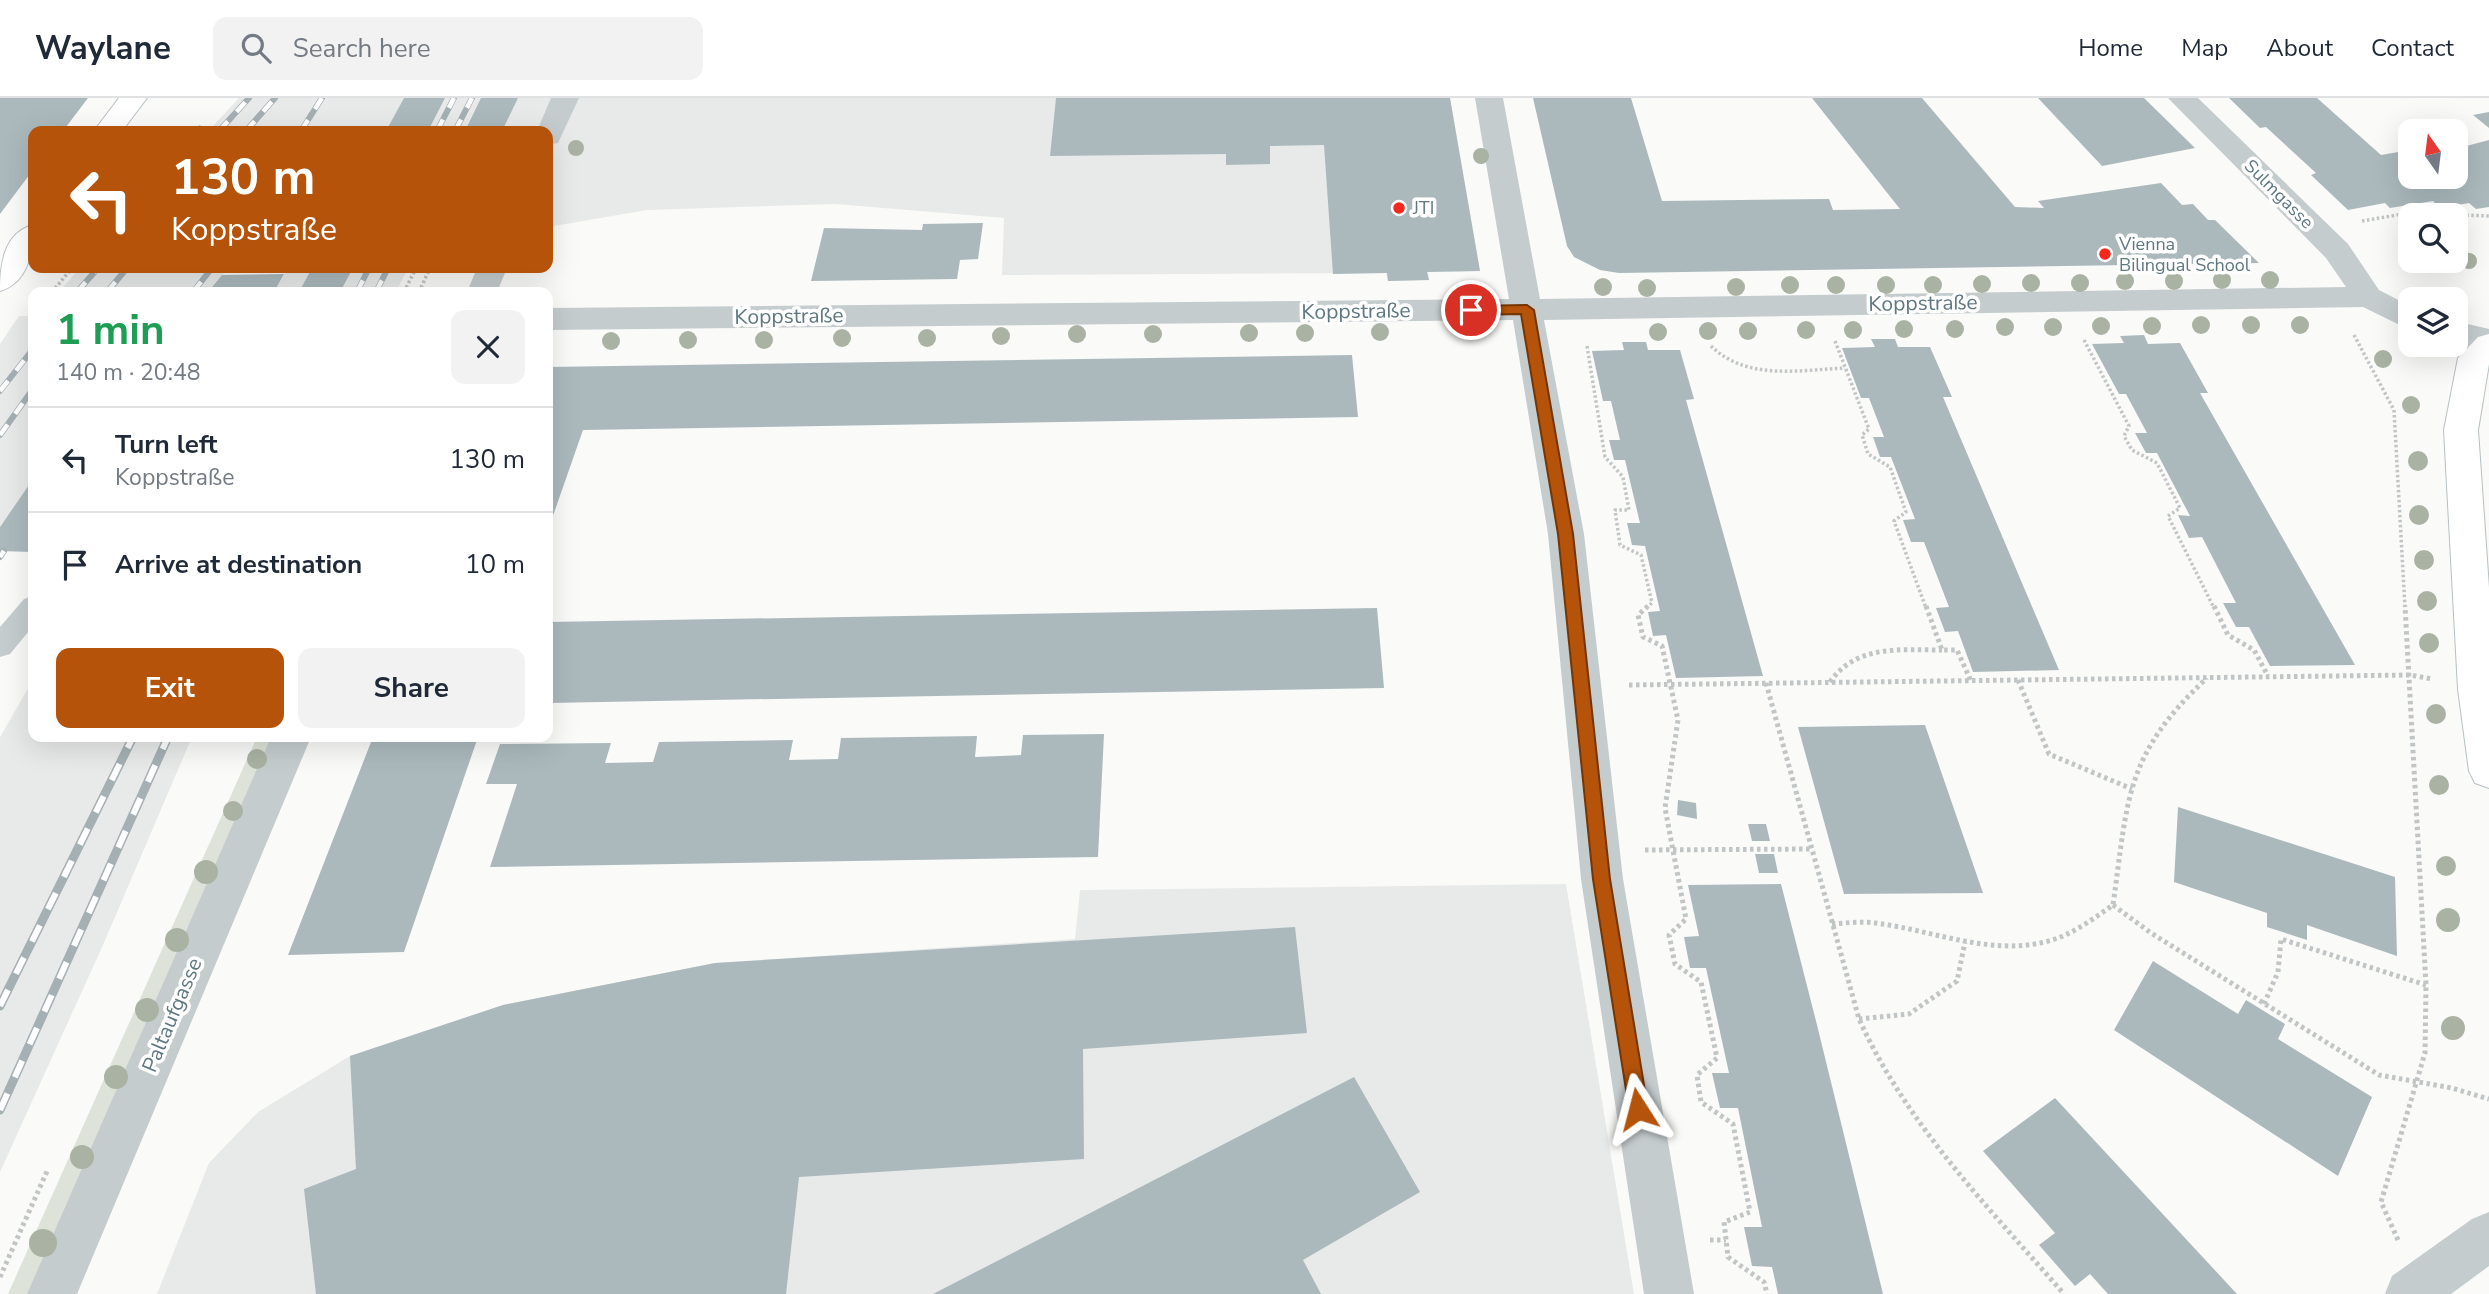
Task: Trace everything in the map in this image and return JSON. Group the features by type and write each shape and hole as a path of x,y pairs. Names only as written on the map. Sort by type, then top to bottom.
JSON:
{"main road":[{"path":"112,126 133,98"},
{"path":"0,281 28,242"},
{"path":"2489,343 2474,358 2461,430 2477,688 2489,771"}],"street":[{"path":"553,126 565,98"},
{"path":"1489,98 1566,534 1599,851 1669,1294"},
{"name":"Sulmgasse","path":"2182,98 2337,251 2368,297"},
{"name":"Koppstraße","path":"553,319 1527,310 2368,297 2398,313"},
{"path":"2468,336 2489,343"},
{"name":"Paltaufgasse","path":"52,1294 289,742"},
{"path":"2414,1290 2489,1236"}],"lane":[{"path":"0,646 28,613"}],"path":[{"path":"56,287 68,273"},
{"path":"2065,301 2129,426 2124,436 2132,450 2157,463 2179,508 2168,516 2228,635 2254,650 2268,676"},
{"path":"1819,305 1869,429 1862,435 1868,454 1890,467 1906,512 1894,521 1942,650"},
{"path":"2354,336 2394,410 2426,985 2425,1053 2381,1202 2414,1290"},
{"path":"1709,342 1725,360 1747,368 1845,368"},
{"path":"1597,343 1585,346 1605,457 1623,477 1629,510 1615,510 1620,545 1641,555 1652,603 1638,615 1643,637 1662,646 1678,720 1665,808 1686,919 1669,935 1675,964 1701,982 1717,1058 1697,1074 1701,1101 1732,1124 1750,1212 1724,1223 1728,1257 1764,1282 1767,1294"},
{"path":"1830,682 1837,669 1864,653 1942,650 1957,650 1971,681"},
{"path":"1581,686 2410,675 2477,688"},
{"path":"1832,924 1875,923 1965,942 2011,946 2047,941 2087,926 2113,905 2132,789 2142,757 2160,727 2208,677"},
{"path":"2018,680 2049,754 2132,789"},
{"path":"1766,683 1859,1019 1872,1054 1899,1098 2064,1294"},
{"path":"1599,851 1811,849"},
{"path":"2113,905 2151,933 2379,1074 2489,1099"},
{"path":"2264,1004 2278,972 2281,939 2426,985"},
{"path":"1859,1019 1909,1014 1957,981 1965,942"}],"shaded area":[{"path":"239,98 1450,98 1480,271 1428,272 1429,280 1388,281 1386,273 1002,275 1004,218 835,204 647,210 553,226 553,126 213,126"},
{"path":"76,273 224,273 212,287 63,287"},
{"path":"285,273 406,273 398,287 277,287"},
{"path":"19,316 28,316 28,486 0,527 0,344"},
{"path":"28,689 28,742 190,742 103,945 0,1172 0,737"},
{"path":"255,742 277,742 38,1294 8,1294"},
{"path":"1566,884 1634,1294 157,1294 209,1163 258,1112 350,1056 503,1005 715,963 1075,939 1080,890"}],"building":[{"path":"0,98 88,98 67,126 28,126 28,177 0,214"},
{"path":"404,98 445,98 431,126 389,126"},
{"path":"481,98 518,98 504,126 467,126"},
{"name":"JTI","path":"1056,98 1450,98 1480,271 1427,272 1429,280 1388,281 1387,273 1333,274 1324,145 1270,146 1270,164 1226,165 1226,154 1050,156"},
{"path":"1533,98 1631,98 1662,201 1829,199 1833,210 1900,209 1812,98 1922,98 2015,207 2044,208 2038,201 2161,183 2182,205 2193,204 2208,220 2215,220 2259,263 1619,273 1600,270 1574,257 1567,246"},
{"path":"2038,98 2144,98 2195,148 2102,166"},
{"path":"2229,98 2317,98 2381,155 2398,152 2398,189 2468,189 2468,146 2489,140 2489,207 2476,209 2469,203 2433,201 2398,203 2398,207 2390,208 2385,203 2348,210 2311,175 2316,173 2266,127 2260,128"},
{"path":"2489,112 2489,128 2473,115"},
{"path":"983,223 978,259 960,260 957,279 811,281 824,228 922,230 923,224"},
{"path":"309,273 350,273 343,287 302,287"},
{"path":"284,274 277,287 212,287 222,275"},
{"path":"2144,335 2148,344 2180,343 2208,393 2200,393 2355,665 2270,666 2249,627 2236,627 2223,603 2236,603 2202,537 2189,538 2178,515 2190,516 2157,453 2146,453 2135,433 2147,433 2126,394 2119,394 2092,344 2124,343 2120,336"},
{"path":"1871,339 1895,339 1898,347 1930,347 1952,397 1943,397 2059,670 1973,672 1958,631 1945,632 1936,608 1949,607 1924,542 1911,542 1903,520 1915,519 1891,457 1880,457 1873,437 1884,437 1869,398 1861,398 1842,348 1875,347"},
{"path":"1622,342 1646,342 1648,350 1680,350 1694,399 1686,400 1763,676 1676,678 1666,635 1653,636 1648,612 1660,611 1645,546 1632,545 1627,523 1640,523 1625,460 1614,460 1609,440 1620,440 1611,401 1603,401 1592,351 1624,350"},
{"path":"1352,355 1358,417 583,430 553,516 553,367"},
{"path":"28,486 28,552 0,551 0,527"},
{"path":"1377,608 1384,688 553,703 553,622"},
{"path":"1925,725 1983,893 1844,894 1798,727"},
{"path":"1104,734 1098,857 490,867 517,784 486,784 500,744 611,743 605,763 653,762 659,742 793,740 789,760 838,759 841,738 977,736 975,757 1021,755 1023,735"},
{"path":"371,742 476,742 404,952 288,955"},
{"path":"1678,800 1696,803 1697,819 1677,815"},
{"path":"2178,807 2395,877 2397,956 2307,925 2307,940 2267,927 2267,913 2174,882"},
{"path":"1748,824 1766,824 1770,841 1752,841"},
{"path":"1755,854 1774,854 1778,873 1759,873"},
{"path":"1781,884 1883,1294 1778,1294 1772,1267 1752,1266 1744,1227 1762,1227 1738,1108 1720,1108 1712,1073 1729,1073 1706,968 1690,968 1684,937 1699,936 1688,885"},
{"path":"1295,927 1307,1033 1083,1049 1084,1159 799,1177 786,1294 316,1294 304,1189 356,1169 350,1056 503,1005 715,963"},
{"path":"2153,961 2238,1014 2246,1000 2285,1024 2278,1039 2372,1097 2338,1176 2114,1030"},
{"path":"1354,1077 1420,1192 1303,1260 1321,1294 933,1294"},
{"path":"2055,1098 2237,1294 2108,1294 2090,1274 2075,1286 2039,1245 2055,1233 1983,1151"}],"railway":[{"path":"224,126 249,98"},
{"path":"250,126 275,98"},
{"path":"304,126 322,98"},
{"path":"440,126 454,98"},
{"path":"458,126 472,98"},
{"path":"81,287 94,273"},
{"path":"111,287 123,273"},
{"path":"197,287 208,273"},
{"path":"360,287 366,273"},
{"path":"378,287 386,273"},
{"path":"0,391 28,355"},
{"path":"0,435 28,396"},
{"path":"0,557 4,551"},
{"path":"0,1006 131,742"},
{"path":"0,1110 166,742"}],"place":[{"name":"JTI","path":"1399,208"},
{"name":"Vienna Bilingual School","path":"2105,254"}],"route":[{"path":"1471,310 1527,310 1566,534 1602,879 1638,1109"}]}
